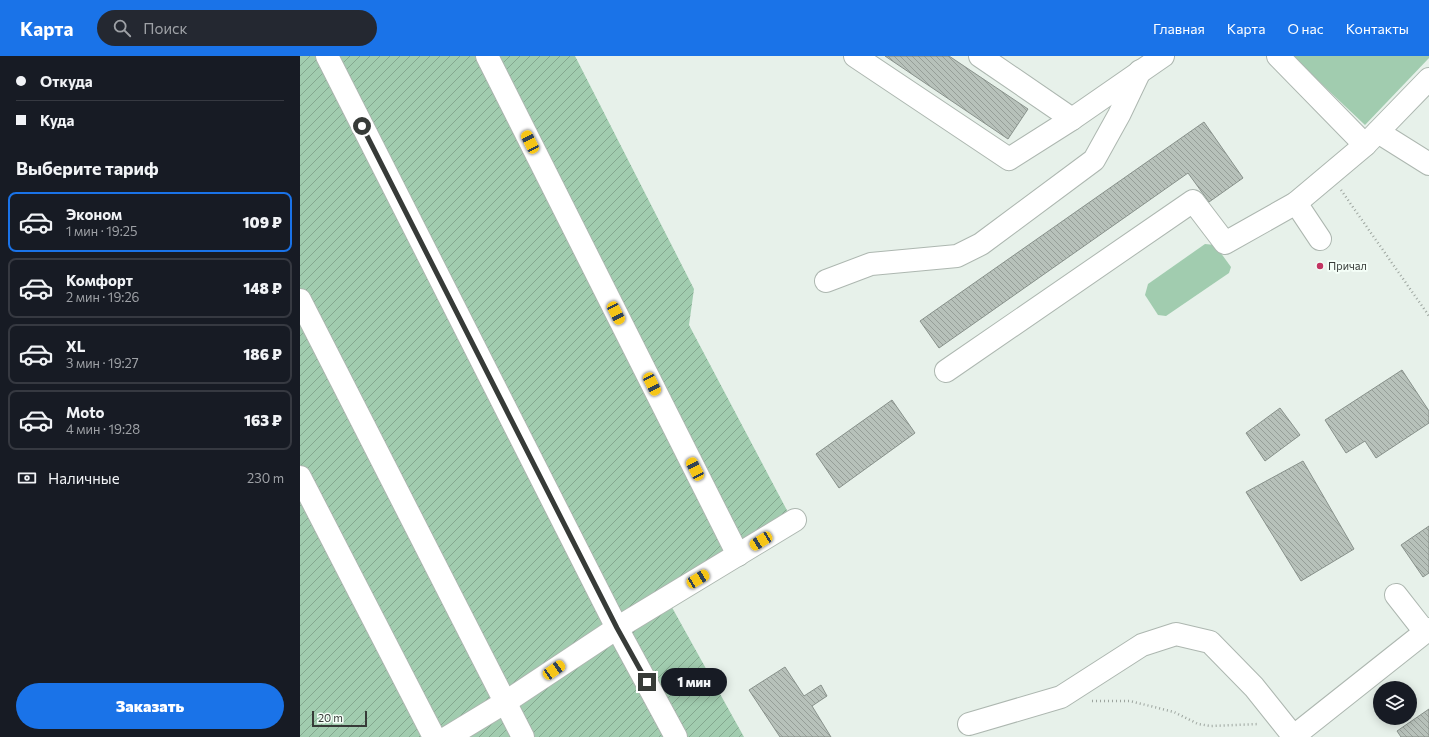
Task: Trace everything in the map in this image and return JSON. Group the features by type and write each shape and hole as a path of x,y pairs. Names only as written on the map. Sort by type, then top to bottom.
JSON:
{"street":[{"path":"327,56 617,628 676,737"},
{"path":"487,56 738,555"},
{"path":"855,56 1008,158 1072,119 1162,56"},
{"path":"980,56 1072,119"},
{"path":"1278,56 1371,138 1429,164"},
{"path":"826,281 871,264 957,256 981,244 1094,160 1119,115 1140,71"},
{"path":"946,371 1192,201 1224,243 1296,203 1371,138 1429,79"},
{"path":"1296,203 1320,238"},
{"path":"300,300 504,703 523,737"},
{"path":"300,477 434,737"},
{"path":"448,737 504,703 617,628 795,520"},
{"path":"969,724 1061,698 1142,645 1176,634 1210,642 1254,687 1290,731 1427,630 1396,595"}],"path":[{"path":"1330,175 1429,316"},
{"path":"1061,698 1086,701 1130,701 1174,712 1198,724 1211,726 1252,725 1290,731"}],"green space":[{"path":"300,56 575,56 694,289 689,325 790,516 664,593 744,737 300,737"},
{"path":"1292,56 1429,56 1429,58 1365,125"},
{"path":"1205,244 1215,245 1231,267 1229,273 1166,316 1158,315 1145,295 1148,284"}],"building":[{"path":"885,56 949,56 1028,109 1008,139"},
{"path":"1204,122 1243,178 1209,202 1188,173 939,348 920,321"},
{"path":"1402,370 1429,411 1429,423 1376,458 1365,441 1346,453 1325,420"},
{"path":"892,400 915,433 839,488 816,454"},
{"path":"1280,408 1300,435 1265,461 1246,433"},
{"path":"1303,461 1354,549 1301,581 1246,492"},
{"path":"1429,526 1429,573 1423,577 1401,545"},
{"path":"785,667 804,696 821,685 827,696 812,706 831,737 780,737 749,690"},
{"path":"1429,709 1429,737 1401,737 1397,731 1406,725 1417,725 1417,717"}],"place":[{"name":"Причал","path":"1320,266"}],"route":[{"path":"362,126 617,628 647,682"}]}
